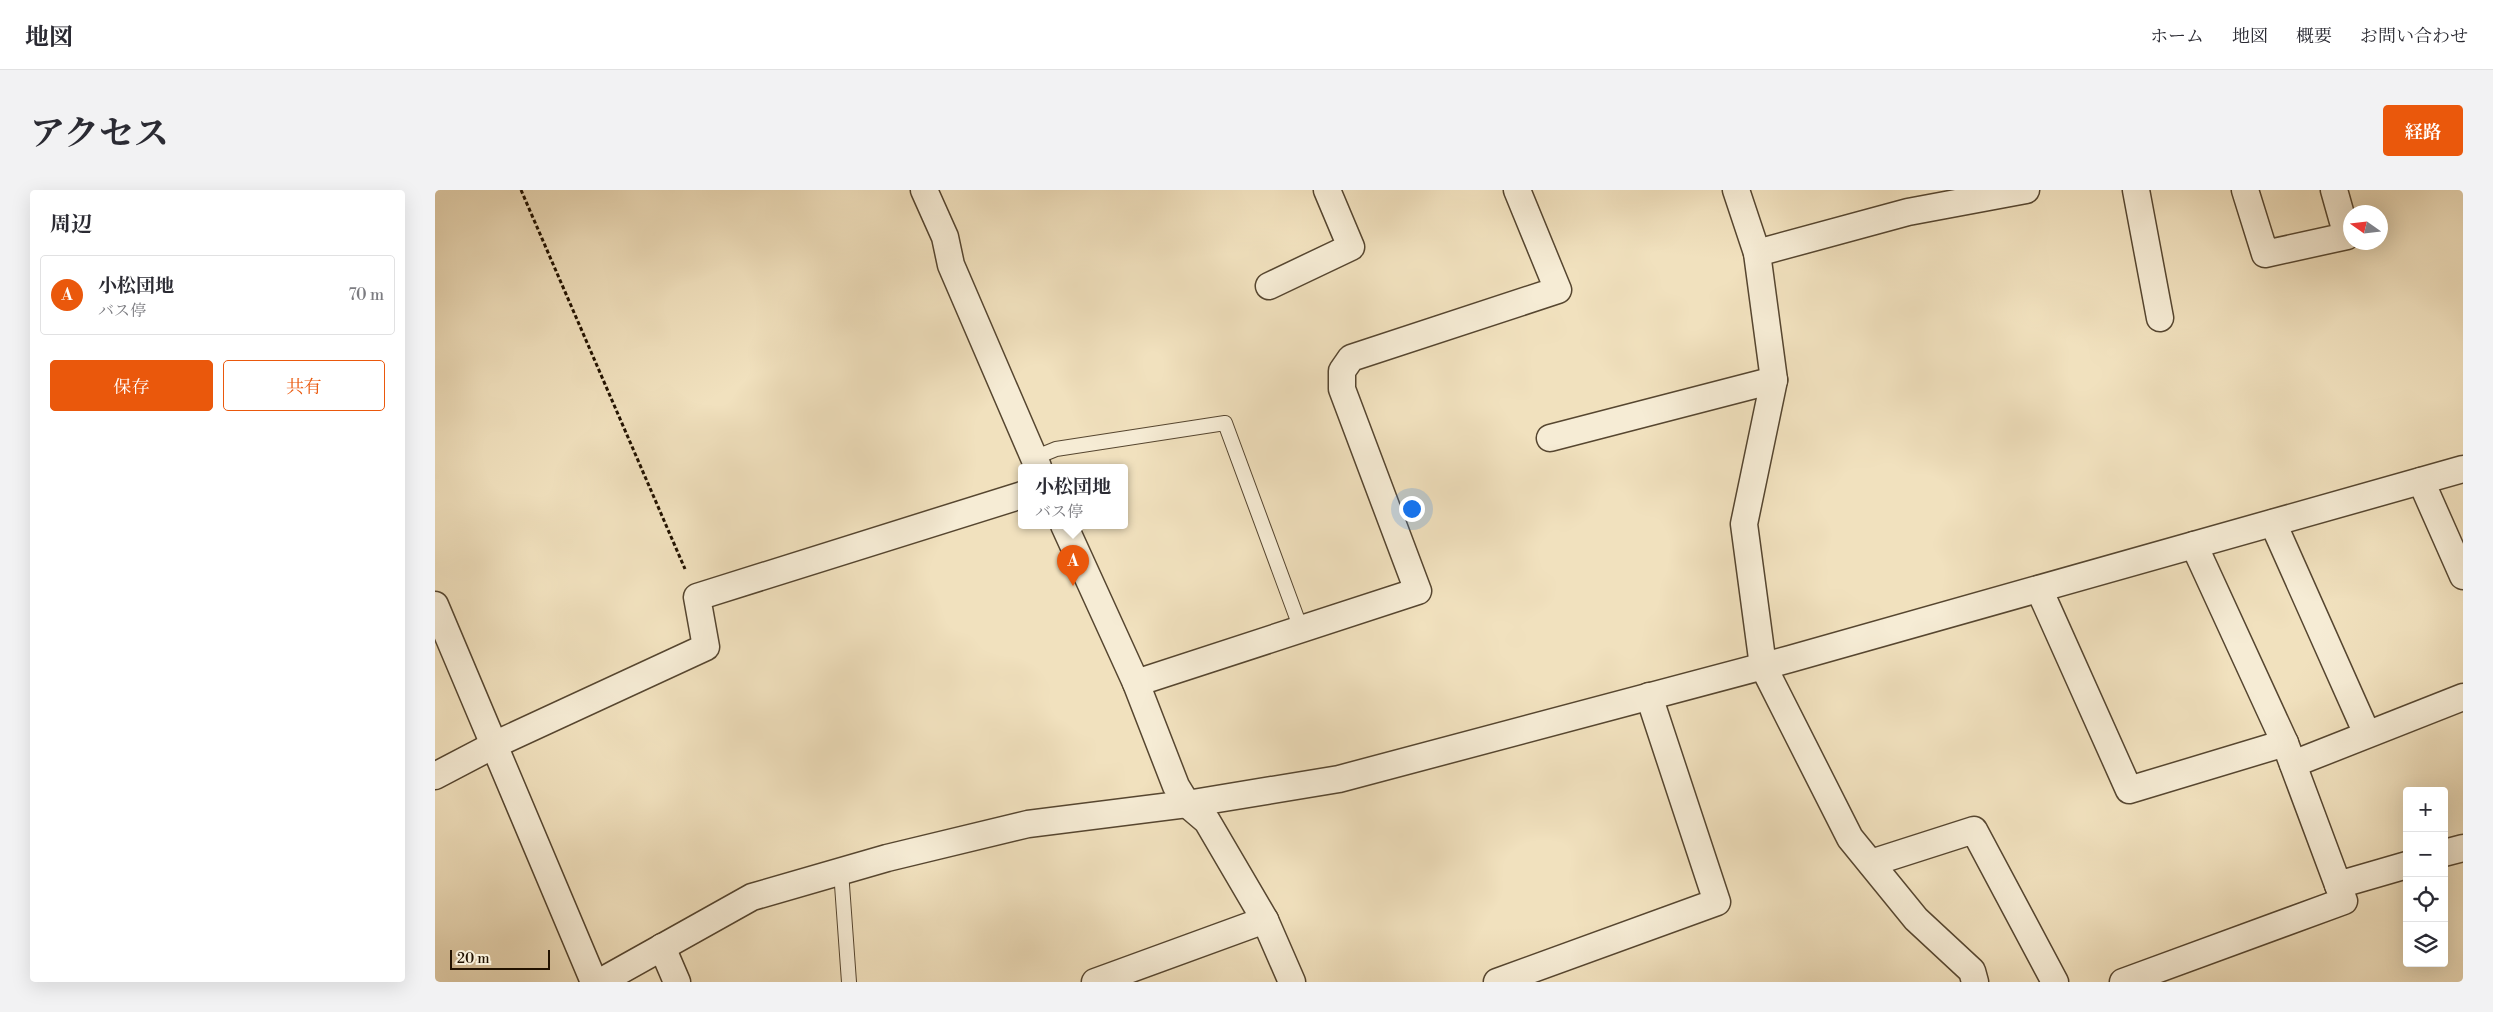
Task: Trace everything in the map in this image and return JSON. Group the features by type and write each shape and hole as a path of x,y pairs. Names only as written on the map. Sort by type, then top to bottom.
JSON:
{"street":[{"path":"923,190 945,237 951,264 1036,462"},
{"path":"1269,286 1351,247 1327,190"},
{"path":"1136,683 1418,591 1343,389 1342,371 1351,358 1558,290 1517,190"},
{"path":"1735,190 1757,253 1774,380 1744,524 1763,666 1850,838 1916,919 1972,971 1975,982"},
{"path":"1757,253 1969,195 2026,190"},
{"path":"2136,190 2160,318"},
{"path":"2245,190 2265,254 2347,236 2334,190"},
{"path":"1550,438 1774,380"},
{"path":"600,982 752,897 887,858 1028,824 1187,804 1339,779 1763,666 2463,469"},
{"path":"2421,481 2463,576"},
{"path":"435,776 494,745 706,647 697,597 1018,496"},
{"path":"2273,523 2367,734"},
{"path":"1066,529 1136,683 1176,786 1187,804 1207,821 1265,920 1289,981"},
{"path":"2123,982 2344,901 2289,753 2194,545"},
{"path":"2039,589 2129,790 2367,734 2463,697"},
{"path":"435,605 594,982"},
{"path":"1497,982 1717,902 1649,696"},
{"path":"1871,863 1974,830 2055,982"},
{"path":"2448,852 2463,848"},
{"path":"2338,886 2403,866"},
{"path":"1095,982 1265,920"},
{"path":"662,947 677,982"}],"lane":[{"path":"1036,462 1057,449 1225,423 1301,629"},
{"path":"841,871 849,982"}],"path":[{"path":"521,190 697,597"}],"place":[{"name":"小松団地","path":"1073,586"}]}
